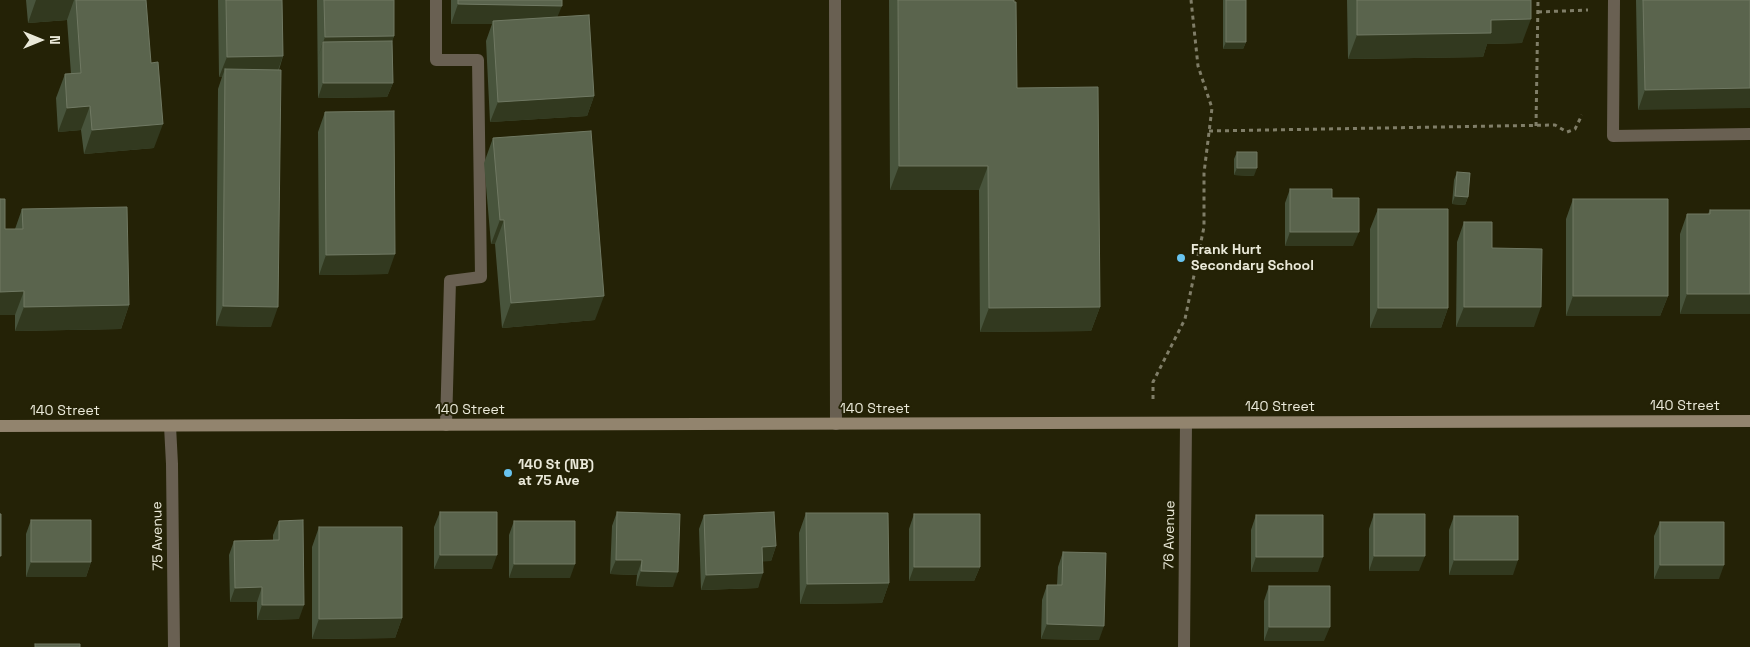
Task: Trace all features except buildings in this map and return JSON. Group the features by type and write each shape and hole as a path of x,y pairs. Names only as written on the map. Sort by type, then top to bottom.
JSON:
{"main road":[{"name":"140 Street","path":"0,426 1750,421"}],"street":[{"path":"436,0 436,60 478,60 481,277 450,281 446,425"},
{"path":"835,0 836,424"},
{"path":"1614,0 1613,136 1750,134"},
{"name":"76 Avenue","path":"1184,647 1186,423"},
{"name":"75 Avenue","path":"170,426 174,647"}],"path":[{"path":"1153,400 1153,382 1185,319 1204,227 1204,173 1212,108 1198,66 1192,0"},
{"path":"1536,126 1538,0"},
{"path":"1538,12 1588,10"},
{"path":"1209,131 1555,125 1567,132 1575,128 1582,115"}],"place":[{"name":"Frank Hurt Secondary School","path":"1181,258"},
{"name":"140 St (NB) at 75 Ave","path":"508,473"}]}
